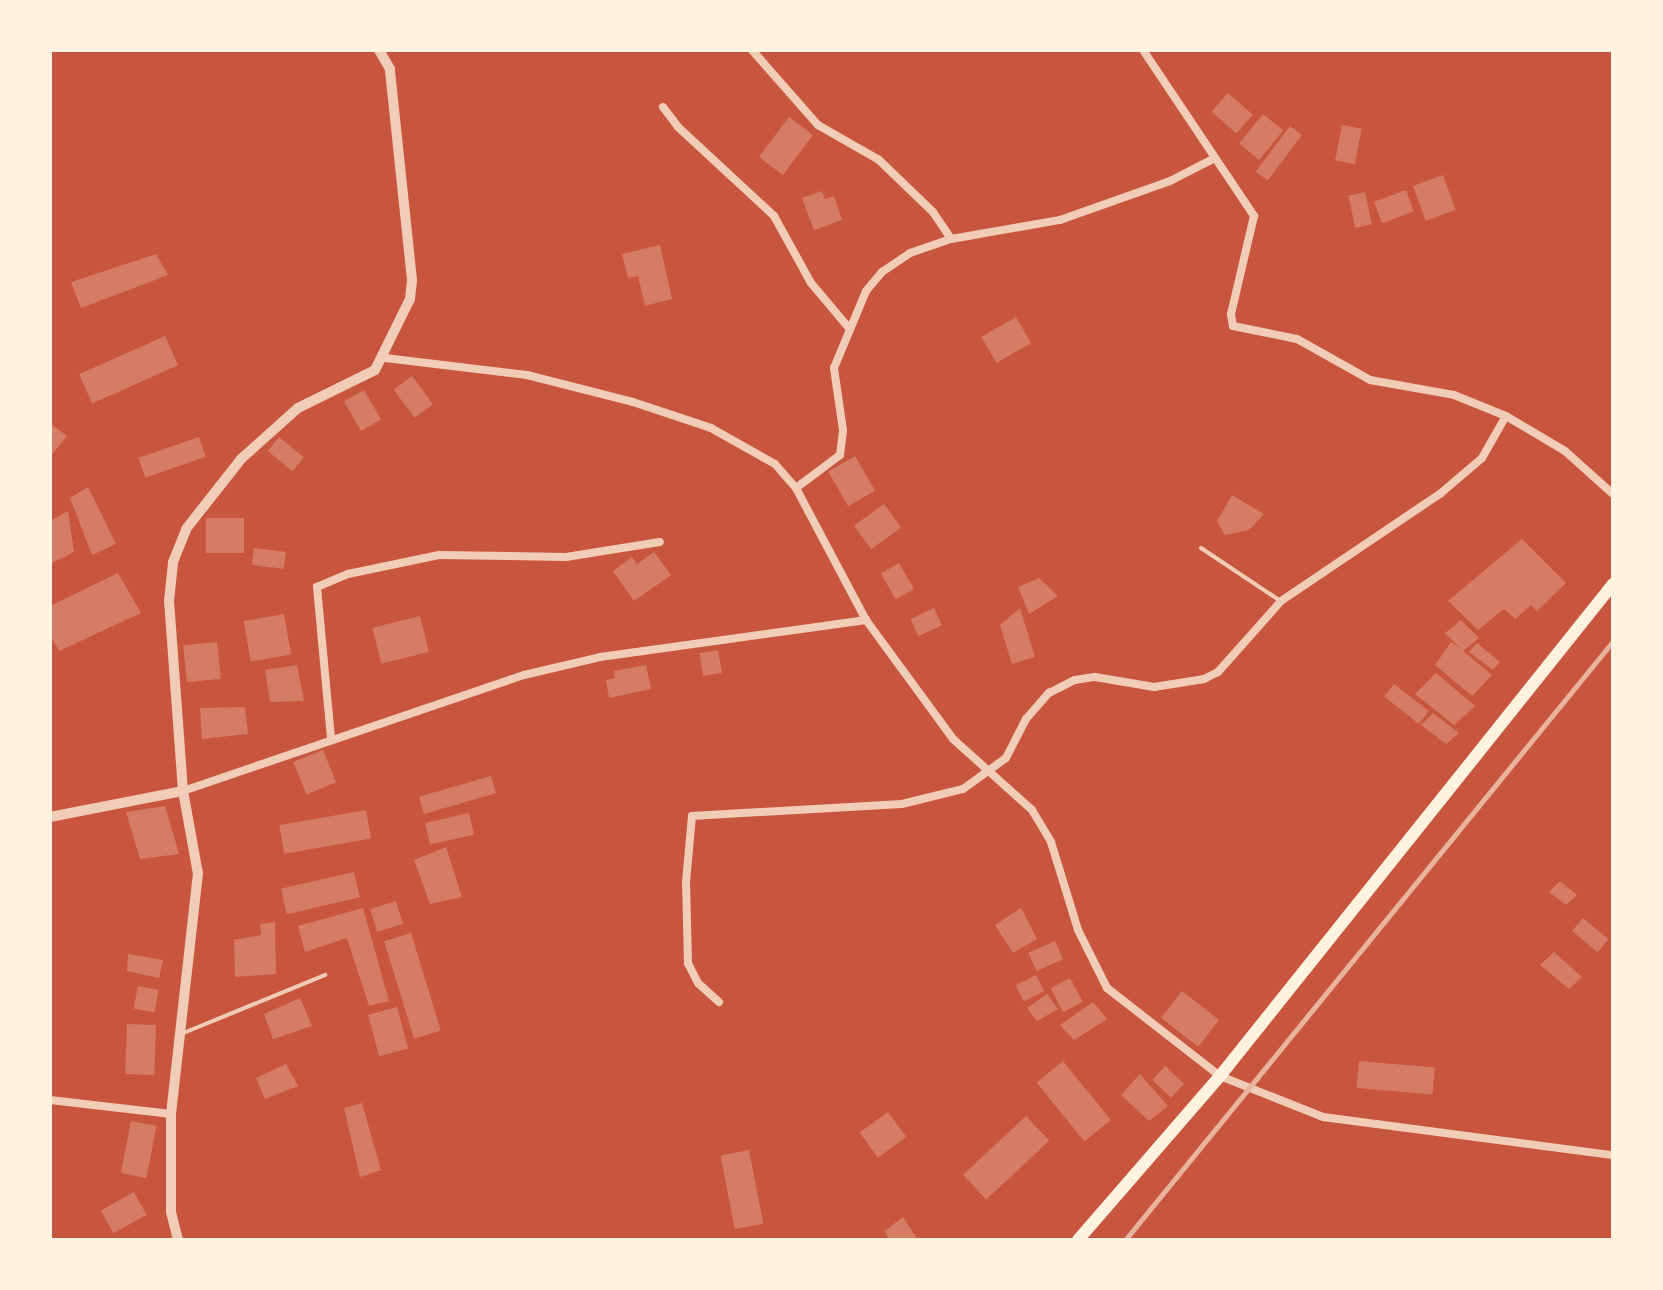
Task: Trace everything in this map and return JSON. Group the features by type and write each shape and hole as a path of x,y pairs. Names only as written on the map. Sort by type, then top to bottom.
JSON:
{"main road":[{"path":"1078,1240 1220,1076 1613,584"}],"street":[{"path":"178,1240 171,1212 171,1114 198,874 183,791 169,601 173,562 186,529 241,459 298,408 375,370 385,358 410,299 412,280 390,69 379,50"},
{"path":"752,50 818,125 879,160 933,212 951,239"},
{"path":"1143,50 1254,216 1231,314 1233,326 1297,339 1370,380 1454,395 1506,416 1565,451 1613,494"},
{"path":"663,107 678,127 774,216 811,283 849,328"},
{"path":"796,488 840,455 843,430 834,368 866,291 882,272 910,253 951,239 1060,220 1170,181 1213,159"},
{"path":"385,358 527,375 633,402 711,428 775,464 796,488 866,620 953,739 1032,810 1051,842 1078,930 1107,988 1220,1076 1323,1117 1613,1155"},
{"path":"719,1002 698,983 688,963 686,882 692,816 902,804 963,789 990,773 1049,693 1075,680 1095,677 1154,687 1204,679 1218,672 1281,601 1441,493 1482,458 1506,416"},
{"path":"331,738 317,587 348,574 439,555 566,557 660,542"},
{"path":"50,817 183,791 331,738 524,675 600,657 866,620"},
{"path":"50,1100 171,1114"}],"lane":[{"path":"1201,548 1281,601"},
{"path":"179,1035 325,975"}],"building":[{"path":"1228,93 1253,115 1237,134 1212,112"},
{"path":"1263,114 1283,130 1259,160 1239,144"},
{"path":"789,117 813,135 783,175 759,157"},
{"path":"1342,125 1362,129 1355,164 1335,160"},
{"path":"1290,126 1302,135 1268,181 1256,172"},
{"path":"1443,175 1456,210 1426,221 1413,186"},
{"path":"1406,190 1414,212 1382,223 1374,202"},
{"path":"822,191 825,199 834,196 842,220 814,230 802,198"},
{"path":"1365,192 1372,224 1355,228 1348,196"},
{"path":"660,245 672,299 645,306 638,276 628,278 622,254"},
{"path":"156,254 168,275 81,308 71,282"},
{"path":"1016,317 1031,343 996,363 981,337"},
{"path":"165,336 178,365 92,403 79,374"},
{"path":"412,376 433,404 415,418 394,390"},
{"path":"364,390 381,419 361,431 344,402"},
{"path":"50,423 67,436 50,457"},
{"path":"199,437 206,457 145,478 138,458"},
{"path":"279,437 304,457 293,471 268,451"},
{"path":"855,456 875,491 848,506 828,472"},
{"path":"88,487 116,544 92,555 70,498"},
{"path":"1232,495 1264,514 1249,530 1225,535 1217,521"},
{"path":"884,504 901,527 871,549 854,526"},
{"path":"68,511 74,552 50,564 50,521"},
{"path":"206,518 244,518 244,553 206,553"},
{"path":"1522,539 1566,583 1537,611 1531,605 1515,619 1504,609 1478,630 1448,601"},
{"path":"254,548 286,552 284,569 252,565"},
{"path":"654,552 671,575 634,601 613,571 632,557 637,564"},
{"path":"899,563 914,589 896,599 881,574"},
{"path":"118,573 141,613 59,651 50,635 50,606"},
{"path":"1039,578 1058,596 1029,614 1018,587"},
{"path":"934,608 942,625 918,636 910,619"},
{"path":"1020,608 1035,657 1012,664 1000,625"},
{"path":"284,614 291,654 251,661 244,621"},
{"path":"420,616 429,652 381,664 372,628"},
{"path":"1461,620 1479,638 1463,651 1492,675 1472,696 1435,665 1451,642 1461,649 1445,633"},
{"path":"217,642 221,679 187,682 183,646"},
{"path":"1477,643 1500,662 1493,670 1469,652"},
{"path":"718,650 722,673 703,676 699,653"},
{"path":"297,665 304,701 270,702 265,670"},
{"path":"646,665 651,689 609,698 606,680 615,678 614,671"},
{"path":"1436,673 1475,706 1454,725 1415,694"},
{"path":"1394,684 1429,711 1419,724 1384,697"},
{"path":"245,707 248,734 202,739 200,708"},
{"path":"1433,713 1459,733 1446,744 1421,725"},
{"path":"323,750 336,782 306,794 293,762"},
{"path":"491,776 496,793 424,814 419,797"},
{"path":"165,806 179,854 140,859 126,812"},
{"path":"366,810 371,839 284,854 279,825"},
{"path":"469,813 474,834 430,845 425,823"},
{"path":"446,847 462,897 430,904 414,860"},
{"path":"354,872 360,897 287,914 281,889"},
{"path":"1560,881 1577,895 1566,905 1549,892"},
{"path":"396,901 403,924 377,932 370,909"},
{"path":"363,908 389,1001 369,1006 347,938 305,952 298,926"},
{"path":"1021,908 1037,939 1013,953 995,925"},
{"path":"1583,918 1608,939 1597,952 1572,931"},
{"path":"275,922 276,974 235,977 234,940 261,935 260,924"},
{"path":"411,933 441,1031 414,1039 384,941"},
{"path":"1055,941 1063,959 1037,971 1029,953"},
{"path":"1554,952 1582,977 1569,989 1540,965"},
{"path":"128,954 163,960 159,978 127,971"},
{"path":"1036,975 1044,991 1024,1001 1016,985"},
{"path":"1070,978 1083,1002 1063,1012 1051,988"},
{"path":"138,986 159,990 154,1013 134,1009"},
{"path":"1182,991 1219,1020 1198,1047 1161,1018"},
{"path":"1047,994 1058,1009 1037,1021 1027,1008"},
{"path":"300,998 312,1026 273,1039 264,1014"},
{"path":"1093,1002 1107,1019 1074,1040 1060,1025"},
{"path":"397,1007 408,1049 379,1056 368,1015"},
{"path":"127,1024 156,1025 154,1075 125,1074"},
{"path":"1063,1061 1111,1120 1084,1141 1037,1082"},
{"path":"1359,1061 1435,1068 1432,1095 1357,1088"},
{"path":"286,1064 298,1086 265,1099 256,1078"},
{"path":"1165,1066 1184,1084 1171,1098 1152,1080"},
{"path":"1140,1074 1168,1106 1149,1121 1121,1095"},
{"path":"362,1103 381,1170 360,1177 344,1108"},
{"path":"888,1112 906,1137 878,1158 860,1133"},
{"path":"1026,1116 1049,1141 986,1200 963,1175"},
{"path":"131,1121 157,1126 146,1178 121,1173"},
{"path":"749,1150 763,1224 735,1229 721,1156"},
{"path":"134,1192 147,1215 113,1233 101,1210"},
{"path":"903,1217 918,1240 889,1240 885,1231"}],"railway":[{"path":"1125,1240 1613,641"}]}
